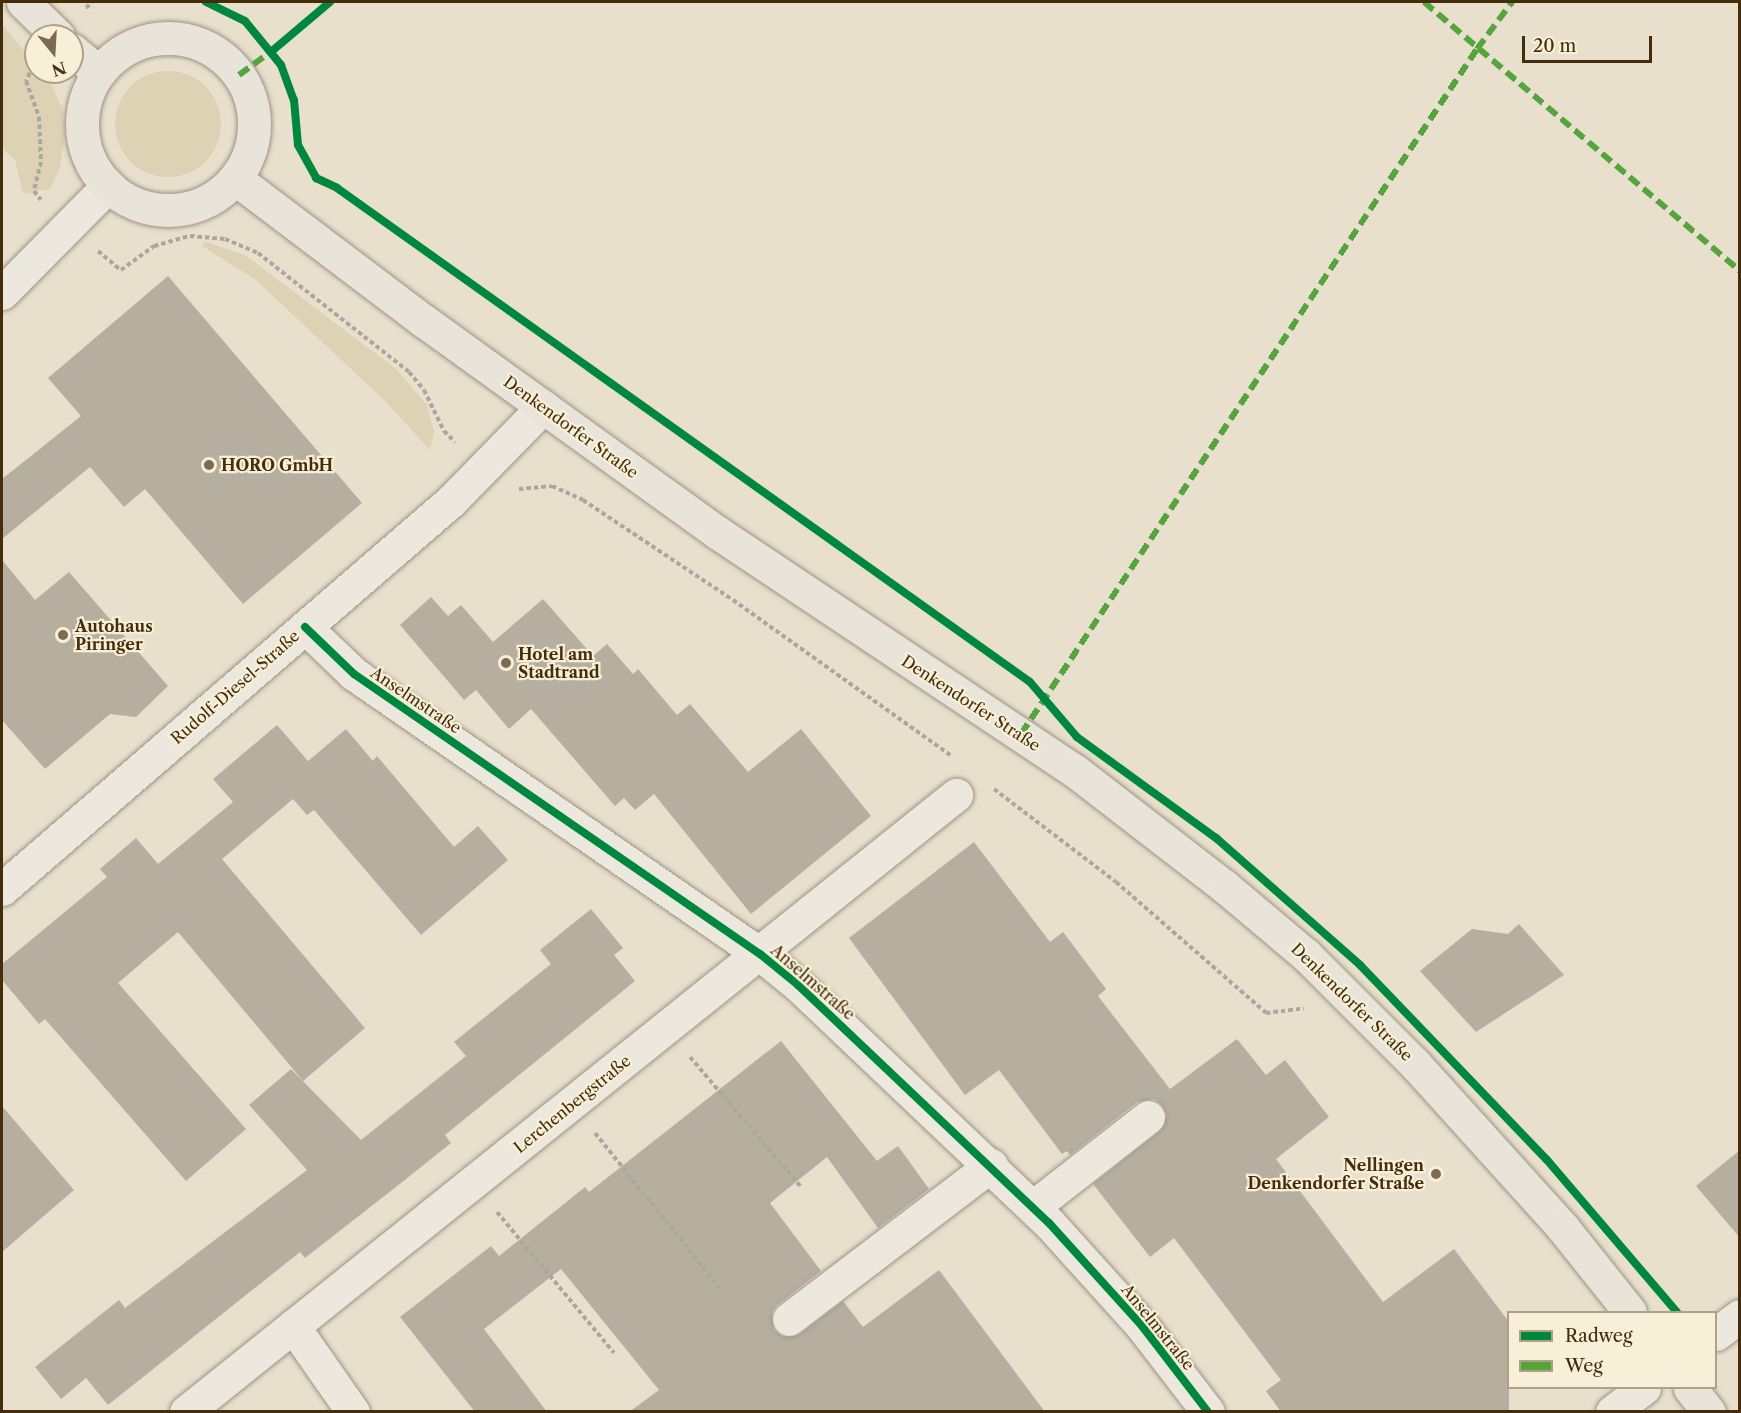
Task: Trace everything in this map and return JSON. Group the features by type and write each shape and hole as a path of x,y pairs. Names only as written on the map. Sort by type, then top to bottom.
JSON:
{"main road":[{"path":"23,2 46,24"},
{"path":"161,38 187,39 220,56 244,84 252,115 250,150 236,178 215,197 182,209 157,210 134,203 108,186 91,162 81,126 87,93 99,73 123,51 161,38"},
{"path":"84,60 99,73"},
{"name":"Denkendorfer Straße","path":"236,178 543,406 861,631 1075,771 1251,908 1350,997 1480,1134 1629,1311"},
{"path":"1691,1389 1709,1412"}],"street":[{"path":"2,293 108,186"},
{"name":"Rudolf-Diesel-Straße","path":"2,889 488,466 543,406"},
{"name":"Anselmstraße","path":"305,627 354,674 760,954 991,1165 1033,1207 1142,1326 1208,1412"},
{"name":"Lerchenbergstraße","path":"186,1412 956,795"},
{"path":"1033,1207 1148,1117"},
{"path":"789,1319 991,1165"},
{"path":"1717,1333 1740,1316"},
{"path":"292,1326 353,1412"},
{"path":"1612,1412 1643,1389"}],"path":[{"path":"206,2 244,21 281,65 294,100 298,145 316,178 337,188 1020,674 1044,697"},
{"path":"258,253 409,372 424,390 446,435 518,488 552,486 583,500 733,600 953,758"},
{"path":"956,795 978,776 1116,882 1266,1013 1277,1014 1350,997"},
{"path":"666,1029 801,1187"},
{"path":"572,1104 722,1291"},
{"path":"474,1183 614,1353"}],"shaded area":[{"path":"2,24 24,51 24,84 51,84 63,110 65,137 60,168 50,189 23,194 15,160 2,148"},
{"path":"168,71 188,75 205,87 217,104 221,124 217,144 205,161 188,173 168,177 148,173 131,161 119,144 115,124 119,104 131,87 148,75"},
{"path":"206,242 245,255 396,369 427,405 434,432 430,450 384,400 256,280 202,246"}],"building":[{"name":"HORO GmbH","path":"168,276 362,503 243,604 145,489 124,507 90,467 2,539 2,479 81,416 48,378"},
{"name":"Autohaus Piringer","path":"2,560 35,600 69,572 168,686 136,717 110,714 45,769 2,720"},
{"path":"431,597 448,616 461,605 493,642 543,599 593,656 607,644 633,674 638,669 677,715 690,704 748,772 801,729 871,816 751,914 654,794 635,810 624,798 615,806 531,709 509,729 476,690 464,700 400,625"},
{"path":"277,725 308,761 346,729 373,761 377,756 454,847 478,826 508,860 421,935 314,810 307,815 293,799 222,859 365,1028 303,1081 178,932 118,983 246,1129 186,1181 45,1019 39,1024 2,980 2,964 107,877 100,869 136,838 158,864 233,802 213,779"},
{"path":"974,842 1050,942 1063,932 1106,989 1098,996 1170,1089 1237,1039 1266,1075 1285,1060 1329,1117 1276,1159 1383,1302 1454,1249 1507,1319 1509,1412 1281,1412 1266,1391 1281,1380 1174,1238 1150,1257 1093,1184 1160,1131 1167,1115 1162,1105 1154,1099 1137,1102 1070,1155 1067,1151 1062,1154 999,1070 965,1095 849,938"},
{"path":"591,909 623,948 614,955 635,981 445,1135 451,1143 305,1258 300,1252 108,1405 86,1378 61,1399 35,1367 119,1300 125,1308 307,1170 249,1105 291,1069 361,1140 466,1056 454,1042 551,964 540,950"},
{"path":"1519,924 1564,975 1476,1032 1420,971 1472,929 1508,934"},
{"path":"781,1041 877,1161 898,1146 929,1189 878,1228 827,1157 770,1203 821,1271 777,1305 772,1312 774,1330 782,1336 800,1334 843,1301 863,1327 939,1270 1045,1412 629,1412 659,1390 561,1269 484,1329 547,1412 475,1412 400,1317 491,1246 499,1256 585,1187 589,1192"},
{"path":"2,1106 74,1190 2,1252"},
{"path":"1740,1150 1740,1238 1696,1186"}],"marked path":[{"path":"1424,2 1740,271"},
{"path":"1021,734 1477,49 1512,2"},
{"path":"239,75 273,50"}],"cycle path":[{"path":"206,2 245,21 281,65 294,100 298,145 316,178 337,188 1030,682 1077,737 1216,838 1360,965 1547,1160 1676,1311"},
{"path":"272,51 330,2"},
{"path":"305,627 354,674 760,954 798,985 1049,1223 1142,1326 1208,1412"}],"place":[{"name":"HORO GmbH","path":"209,465"},
{"name":"Autohaus Piringer","path":"63,635"},
{"name":"Hotel am Stadtrand","path":"506,663"},
{"name":"Nellingen Denkendorfer Straße","path":"1436,1174"}]}
